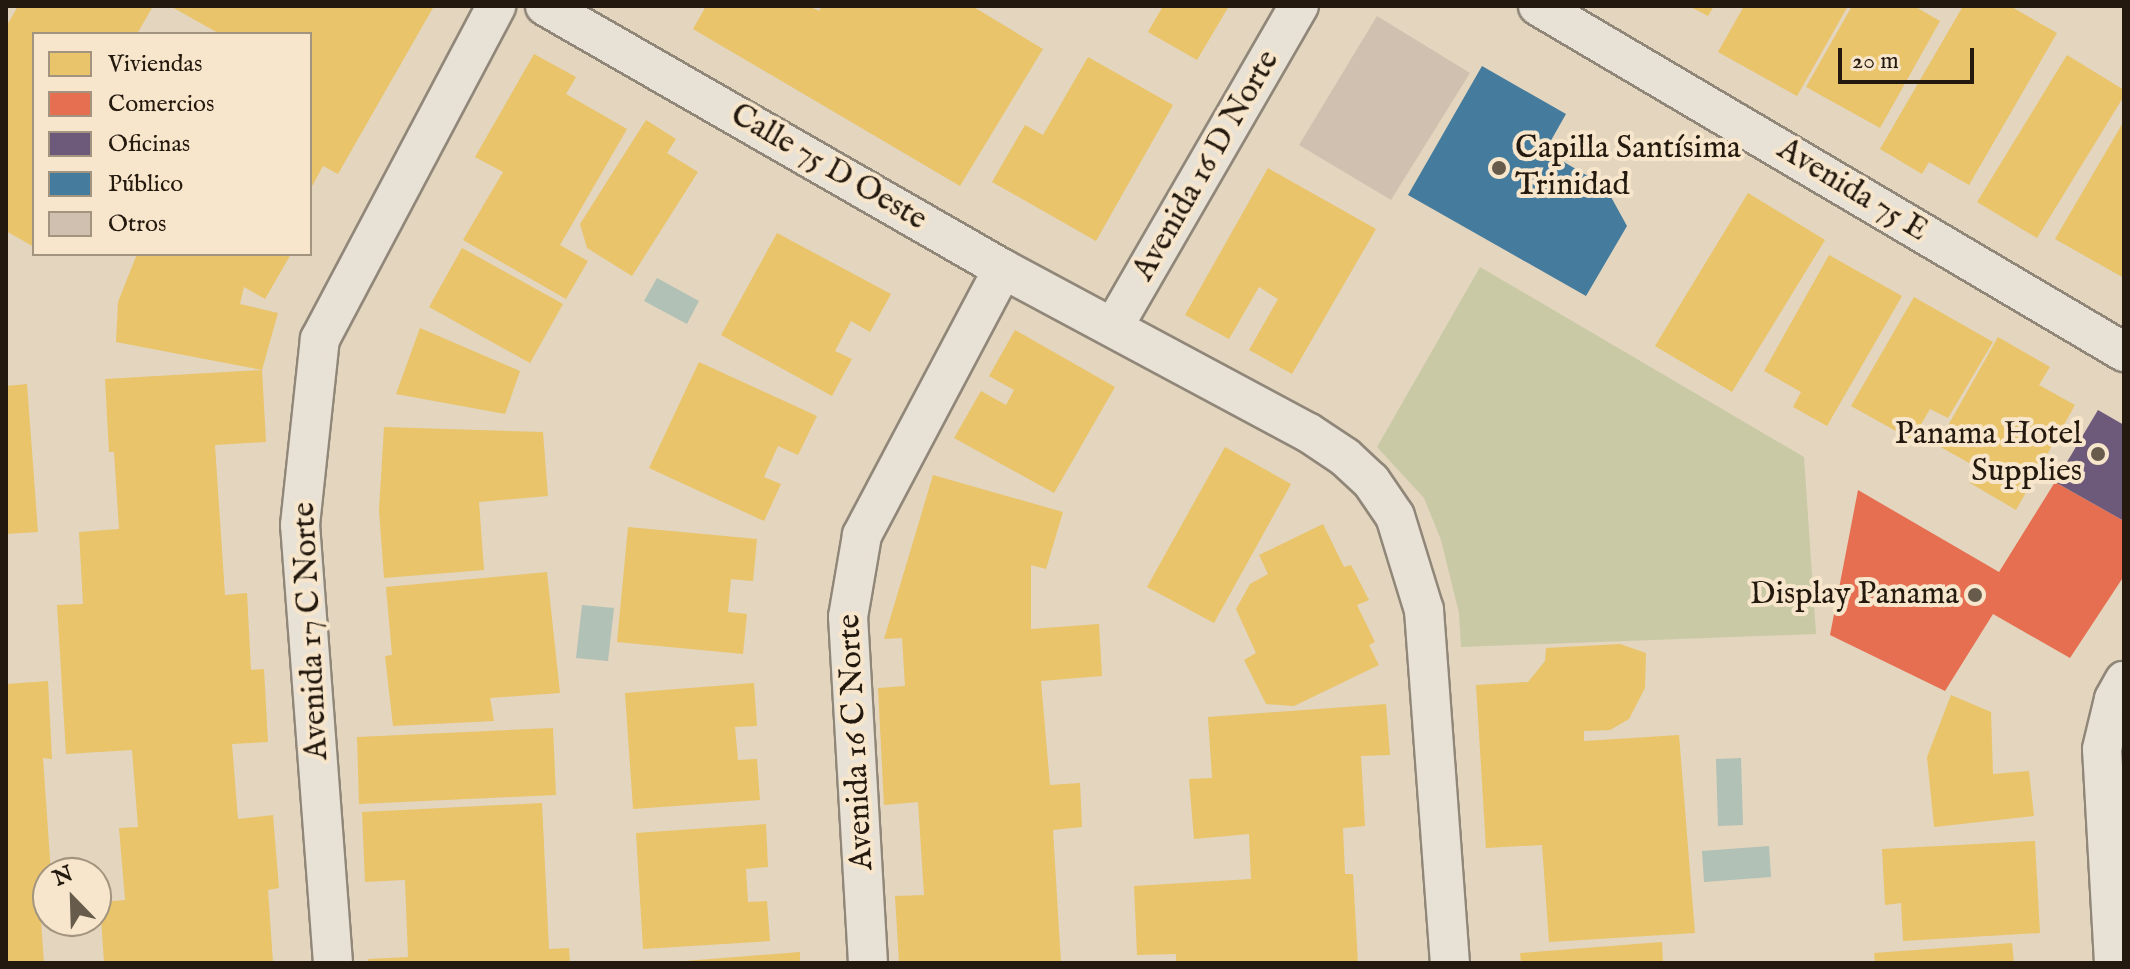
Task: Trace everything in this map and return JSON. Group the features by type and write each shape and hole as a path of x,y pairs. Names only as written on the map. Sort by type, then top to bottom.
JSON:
{"street":[{"name":"Avenida 17 C Norte","path":"333,963 300,525 320,339 496,6"},
{"name":"Calle 75 D Oeste","path":"545,6 1003,269 1309,433 1345,457 1371,481 1395,516 1424,610 1450,963"},
{"name":"Avenida 16 D Norte","path":"1114,326 1299,6"},
{"name":"Avenida 75 E","path":"1538,6 2124,352"},
{"name":"Avenida 16 C Norte","path":"868,963 848,617 862,535 1003,269"},
{"path":"2114,963 2102,749 2114,699 2124,681"}],"green space":[{"path":"1480,267 1804,457 1816,634 1461,647 1459,613 1441,540 1424,498 1377,447"}],"shaded area":[{"path":"657,278 699,301 687,324 644,301"},
{"path":"582,605 614,608 608,661 576,658"},
{"path":"1741,758 1743,825 1718,826 1716,759"},
{"path":"1769,846 1771,877 1704,882 1702,851"}],"building: Viviendas":[{"path":"18,6 153,6 138,32 32,32 32,246 6,231 6,27"},
{"path":"170,6 434,6 338,174 323,166 312,186 312,32 216,32"},
{"path":"706,6 809,6 819,11 822,6 972,6 1043,49 960,186 693,29"},
{"path":"1163,6 1229,6 1197,60 1148,32"},
{"path":"1689,6 1714,6 1708,16"},
{"path":"1744,6 1848,6 1797,96 1718,52"},
{"path":"1852,6 1914,6 1940,21 1880,128 1806,87"},
{"path":"1963,6 2010,6 2057,33 1969,185 1929,162 1922,174 1880,149"},
{"path":"534,54 576,77 566,94 627,129 560,245 588,261 566,299 463,240 503,172 475,157"},
{"path":"2067,55 2124,90 2124,96 2037,238 1977,202"},
{"path":"1088,57 1173,105 1096,241 992,182 1025,125 1043,135"},
{"path":"646,120 676,139 667,153 698,172 632,276 587,248 580,224"},
{"path":"2124,121 2124,278 2055,239"},
{"path":"1268,168 1376,229 1292,374 1249,350 1278,299 1259,287 1229,339 1185,315"},
{"path":"1748,193 1825,240 1732,392 1655,346"},
{"path":"777,233 891,294 870,332 851,321 835,351 852,359 832,396 721,335"},
{"path":"462,248 563,304 530,363 429,307"},
{"path":"1829,255 1902,296 1827,426 1793,407 1801,392 1764,371"},
{"path":"136,256 290,256 265,299 244,287 240,304 278,313 262,370 116,342 118,302"},
{"path":"1914,297 1993,342 1948,418 1930,409 1912,440 1851,406"},
{"path":"420,328 520,371 505,414 396,394"},
{"path":"1015,330 1115,387 1054,493 954,438 981,391 1006,405 1014,390 989,376"},
{"path":"1998,337 2050,367 2039,385 2075,405 2016,510 1970,483 1978,468 1937,445"},
{"path":"699,362 817,416 798,455 778,446 764,477 781,484 764,521 649,468"},
{"path":"262,370 266,442 215,445 225,595 247,593 251,670 264,669 268,742 232,744 238,819 273,815 279,888 268,890 273,963 104,963 102,937 112,937 112,901 125,900 119,828 138,827 132,750 66,754 57,605 83,604 79,532 119,529 114,452 109,452 105,379"},
{"path":"27,384 38,532 6,534 6,386"},
{"path":"384,427 543,432 548,496 479,502 484,570 384,578 379,510"},
{"path":"1225,447 1291,484 1214,623 1147,587"},
{"path":"933,475 1063,512 1046,569 1031,565 1031,629 1099,624 1102,676 1041,681 1050,785 1080,783 1082,827 1053,830 1061,963 899,963 895,896 924,895 918,802 884,805 878,688 905,686 902,638 884,639"},
{"path":"1323,524 1344,567 1351,565 1369,600 1357,605 1375,642 1369,645 1379,665 1294,706 1266,704 1244,660 1256,653 1236,609 1250,584 1268,574 1259,555"},
{"path":"628,527 757,539 753,581 731,579 728,612 747,614 743,654 617,642"},
{"path":"547,572 560,693 490,698 494,721 393,726 385,656 392,655 386,587"},
{"path":"1620,644 1646,653 1645,688 1629,719 1610,730 1584,731 1584,741 1679,735 1695,933 1549,942 1542,845 1486,848 1476,685 1528,682 1545,661 1546,648"},
{"path":"48,681 52,759 43,758 50,857 32,857 32,937 42,937 44,963 6,963 6,684"},
{"path":"754,683 757,726 735,727 738,760 757,759 760,800 633,809 625,693"},
{"path":"1951,695 1991,712 1993,774 2029,771 2034,816 1934,827 1927,757"},
{"path":"1386,704 1390,755 1361,756 1365,826 1343,828 1345,874 1353,874 1358,963 1176,963 1176,954 1137,955 1134,886 1251,879 1249,834 1194,839 1189,779 1212,778 1208,717"},
{"path":"553,728 556,795 359,804 357,737"},
{"path":"542,803 549,949 569,948 570,963 369,963 368,959 408,957 405,880 365,882 362,812"},
{"path":"766,824 768,867 746,869 748,902 767,901 770,941 643,949 636,833"},
{"path":"2035,841 2040,933 1903,941 1901,903 1885,905 1882,849"},
{"path":"1662,942 1663,963 1521,963 1520,953"},
{"path":"2012,943 2014,963 1875,963 1874,953"},
{"path":"800,952 800,963 685,963 685,961"}],"building: Comercios":[{"name":"Display Panama","path":"2055,482 2124,521 2124,576 2070,658 1993,614 1945,691 1830,635 1858,490 1999,572"}],"building: Oficinas":[{"name":"Panama Hotel Supplies","path":"2098,410 2124,425 2124,521 2055,482"}],"building: Público":[{"name":"Capilla Santísima Trinidad","path":"1482,66 1566,114 1545,151 1605,186 1627,226 1586,296 1408,195"}],"building: Otros":[{"path":"1377,16 1470,73 1391,200 1299,145"}],"place":[{"name":"Capilla Santísima Trinidad","path":"1499,168"},
{"name":"Panama Hotel Supplies","path":"2098,454"},
{"name":"Display Panama","path":"1975,595"}]}
